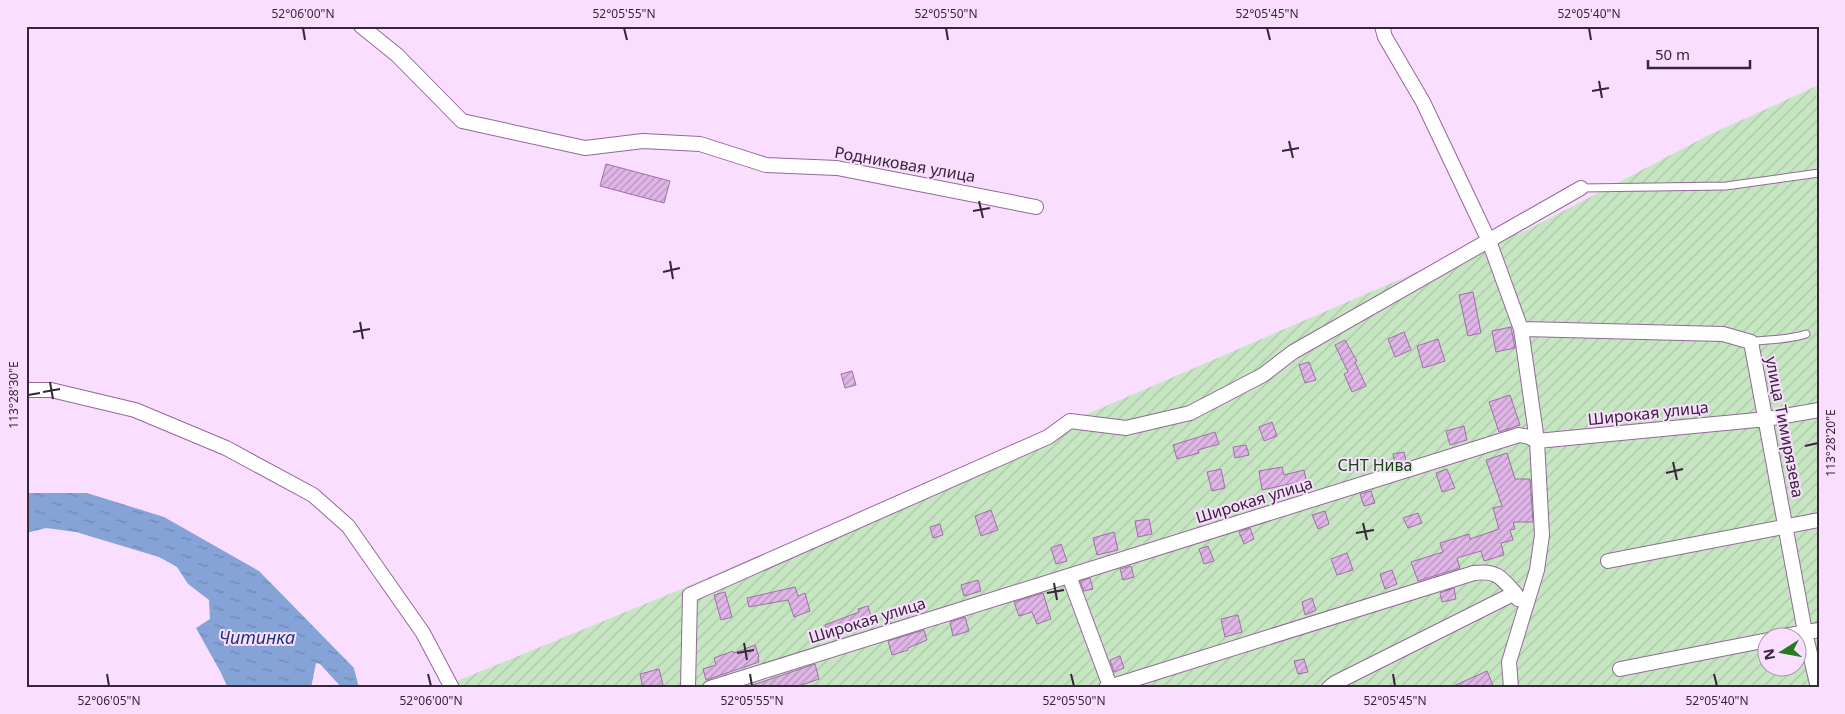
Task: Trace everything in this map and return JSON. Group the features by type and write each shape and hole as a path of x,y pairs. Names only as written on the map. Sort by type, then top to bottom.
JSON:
{"street":[{"name":"Родниковая улица","path":"361,26 397,55 462,122 585,148 643,141 700,144 766,165 837,168 1036,207"},
{"path":"1382,26 1385,36 1423,102 1489,241 1521,329 1537,441 1542,534 1537,570 1509,662 1511,688"},
{"path":"688,688 690,595 1048,436 1070,421 1126,428 1190,413 1263,375 1293,352 1581,188"},
{"name":"улица Тимирязева","path":"1521,329 1723,334 1752,342 1786,527 1812,631 1818,688"},
{"path":"26,390 51,390 135,410 226,448 313,496 348,526 423,634 452,688"},
{"name":"Широкая улица","path":"710,688 1519,436 1529,437 1537,441 1767,419 1819,410"},
{"path":"1608,561 1819,520"},
{"path":"1069,576 1108,687 1474,573 1487,571 1501,576 1515,593 1524,614"},
{"path":"1329,688 1335,683 1515,593"},
{"path":"1620,668 1758,642"}],"lane":[{"path":"1581,188 1726,186 1819,173"},
{"path":"1752,342 1793,339 1806,334"}],"green space":[{"name":"СНТ Нива","path":"1819,85 1819,688 452,688 450,684 679,590 1489,241 1490,245 1527,230 1711,134"}],"water":[{"name":"Читинка","path":"26,493 87,493 164,517 259,571 354,668 359,688 342,688 320,664 316,663 311,688 228,688 196,628 210,619 209,600 188,584 177,567 159,557 76,532 46,528 26,533"}],"building":[{"path":"606,164 670,181 664,203 600,186"},
{"path":"1473,292 1481,333 1468,336 1459,295"},
{"path":"1511,327 1515,348 1496,352 1492,331"},
{"path":"1404,332 1411,350 1395,357 1388,339"},
{"path":"1438,339 1445,361 1423,368 1417,346"},
{"path":"1345,340 1357,361 1355,362 1366,386 1352,392 1344,374 1348,372 1335,345"},
{"path":"1309,362 1316,380 1305,383 1299,365"},
{"path":"852,371 856,385 845,388 841,374"},
{"path":"1510,395 1520,425 1499,432 1489,402"},
{"path":"1272,422 1277,436 1264,441 1259,427"},
{"path":"1464,426 1467,440 1450,445 1446,431"},
{"path":"1215,432 1219,444 1198,450 1199,453 1177,459 1173,445"},
{"path":"1246,445 1249,455 1235,458 1233,447"},
{"path":"1404,452 1406,461 1395,465 1393,454"},
{"path":"1507,453 1515,479 1530,479 1533,522 1513,522 1515,529 1510,530 1513,540 1501,543 1504,555 1484,561 1481,551 1457,558 1460,568 1418,581 1411,562 1443,552 1440,543 1469,534 1470,539 1499,529 1493,508 1502,506 1486,460"},
{"path":"1282,467 1284,475 1304,470 1308,489 1296,492 1294,483 1262,490 1259,471"},
{"path":"1221,469 1225,488 1212,491 1207,472"},
{"path":"1447,469 1455,488 1442,492 1436,473"},
{"path":"1371,491 1375,503 1364,506 1360,494"},
{"path":"991,510 998,530 981,536 975,516"},
{"path":"1325,511 1329,524 1318,529 1312,515"},
{"path":"1418,513 1422,523 1408,528 1403,518"},
{"path":"1149,519 1152,534 1138,537 1135,521"},
{"path":"940,524 943,535 933,538 930,527"},
{"path":"1250,528 1254,539 1244,544 1239,532"},
{"path":"1114,532 1118,550 1097,555 1093,538"},
{"path":"1061,544 1067,561 1056,564 1051,548"},
{"path":"1208,546 1214,561 1204,564 1199,549"},
{"path":"1347,553 1353,570 1337,575 1331,559"},
{"path":"1131,566 1134,577 1123,580 1120,569"},
{"path":"1392,570 1397,584 1385,589 1380,574"},
{"path":"1090,578 1093,589 1084,591 1080,581"},
{"path":"978,580 981,591 964,596 961,585"},
{"path":"795,587 798,596 805,593 810,611 794,617 788,600 749,607 747,598"},
{"path":"1454,588 1456,599 1442,602 1440,593"},
{"path":"725,592 732,617 721,620 714,595"},
{"path":"1043,593 1051,619 1037,624 1032,612 1019,616 1014,602"},
{"path":"1312,598 1316,610 1305,615 1302,602"},
{"path":"868,606 872,619 845,627 846,630 829,636 825,625 859,612 858,609"},
{"path":"1238,615 1242,632 1225,637 1221,619"},
{"path":"965,617 969,631 953,636 950,622"},
{"path":"924,630 927,640 908,648 908,650 892,655 888,641"},
{"path":"755,645 759,662 706,680 703,669 716,665 714,658"},
{"path":"1120,656 1124,668 1114,672 1110,660"},
{"path":"1304,659 1308,672 1298,674 1294,661"},
{"path":"815,664 819,679 793,688 753,688 753,685"},
{"path":"659,669 663,685 643,688 640,674"},
{"path":"1487,671 1494,688 1449,688"}]}
